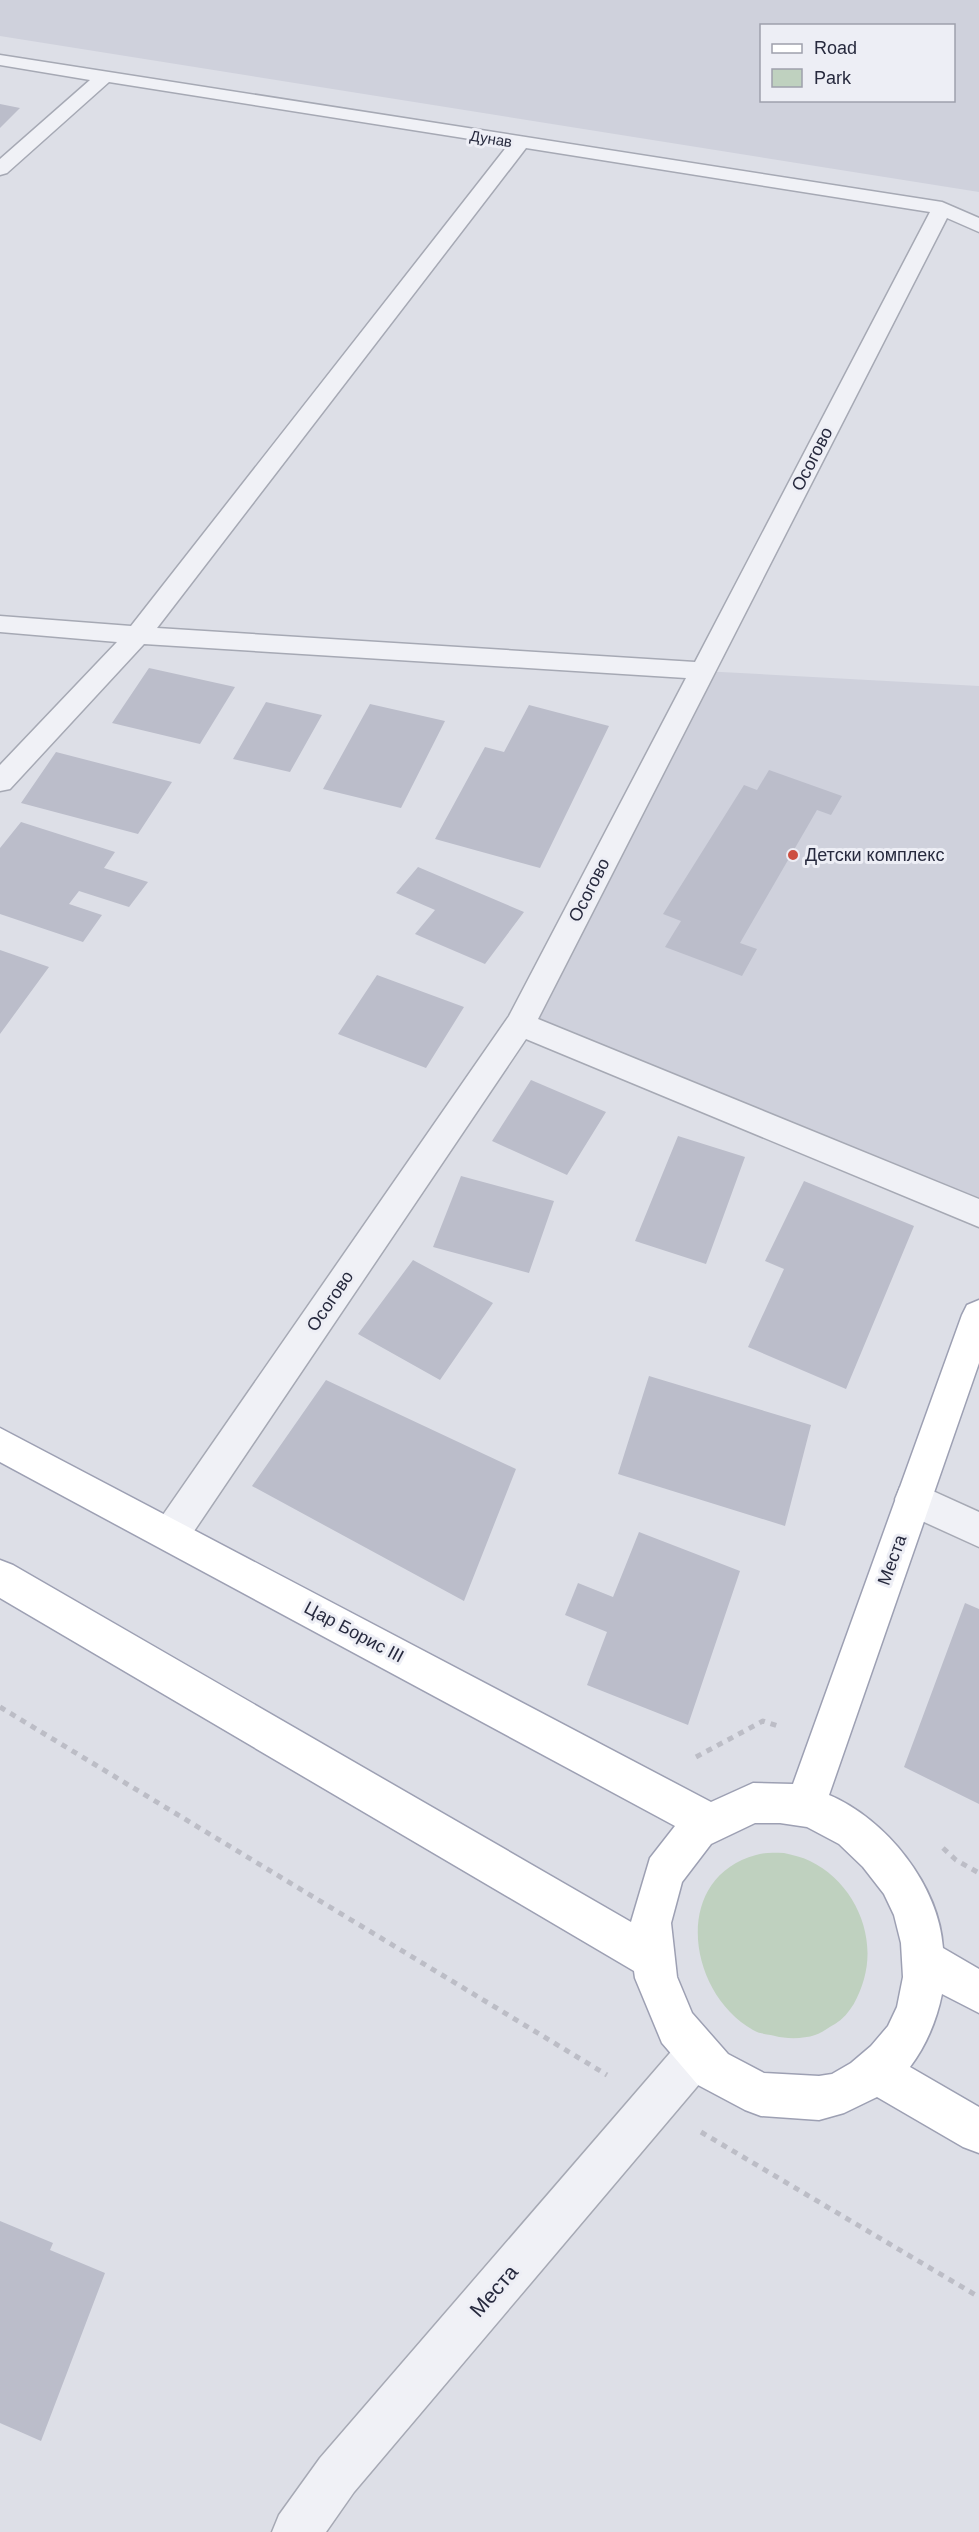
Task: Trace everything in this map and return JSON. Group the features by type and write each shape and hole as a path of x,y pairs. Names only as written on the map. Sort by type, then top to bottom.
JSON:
{"main road":[{"name":"Места","path":"805,1806 979,1315"},
{"name":"Цар Борис III","path":"0,1444 707,1822"},
{"path":"0,1578 651,1957"},
{"path":"753,1803 788,1803 805,1806 823,1812 858,1832 887,1861 899,1879 915,1917 923,1960 919,2003 903,2041 862,2082 830,2096 795,2100 777,2098 743,2087 727,2078 697,2054 683,2037 662,1999 651,1957 651,1916 661,1878 681,1846 692,1833 707,1822 753,1803"},
{"path":"923,1960 979,1992"},
{"path":"875,2071 979,2131"}],"street":[{"name":"Дунав","path":"0,60 942,208 977,223"},
{"path":"0,169 104,77"},
{"path":"0,782 138,635 520,143"},
{"name":"Осогово","path":"171,1534 520,1024 942,208"},
{"path":"0,624 702,671"},
{"path":"520,1024 979,1213"},
{"path":"913,1499 979,1530"},
{"name":"Места","path":"296,2532 337,2475 697,2054"}],"path":[{"path":"0,1707 654,2104 979,2297"},
{"path":"690,1760 763,1721 827,1742"},
{"path":"938,1844 956,1860 979,1873"}],"shaded area":[{"path":"0,0 979,0 979,192 0,36"},
{"name":"Детски комплекс","path":"702,671 979,686 979,1213 520,1024"}],"green space":[{"path":"784,1853 810,1861 825,1870 838,1882 858,1911 867,1944 864,1979 850,2010 841,2020 818,2034 800,2038 784,2038 758,2032 731,2013 714,1990 703,1964 698,1937 700,1911 710,1887 729,1868 759,1854"}],"building":[{"path":"0,104 20,108 0,128"},
{"path":"149,668 235,687 200,744 112,723"},
{"path":"266,702 322,715 290,772 233,759"},
{"path":"370,704 445,721 401,808 323,789"},
{"path":"529,705 609,726 540,868 435,839 485,747 504,752"},
{"path":"56,752 172,782 138,834 21,803"},
{"path":"769,770 842,796 831,815 817,810 740,943 757,949 742,976 665,947 681,921 663,914 744,785 757,790"},
{"path":"21,822 115,852 104,868 148,882 129,907 79,891 69,904 102,915 83,942 0,914 0,848"},
{"path":"418,867 524,912 485,964 415,934 435,910 396,893"},
{"path":"0,950 49,967 0,1034"},
{"path":"377,975 464,1007 426,1068 338,1034"},
{"path":"531,1080 606,1112 567,1175 492,1141"},
{"path":"678,1136 745,1157 706,1264 635,1241"},
{"path":"461,1176 554,1201 529,1273 433,1247"},
{"path":"804,1181 914,1226 846,1389 748,1347 784,1269 765,1261"},
{"path":"413,1260 493,1303 440,1380 358,1334"},
{"path":"649,1376 811,1425 785,1526 618,1474"},
{"path":"326,1380 516,1469 464,1601 252,1486"},
{"path":"639,1532 740,1571 688,1725 587,1685 607,1632 565,1615 578,1583 613,1597"},
{"path":"965,1603 979,1609 979,1804 904,1767"},
{"path":"0,2221 53,2243 50,2250 105,2273 41,2441 0,2423"}],"place":[{"name":"Детски комплекс","path":"793,855"}]}
